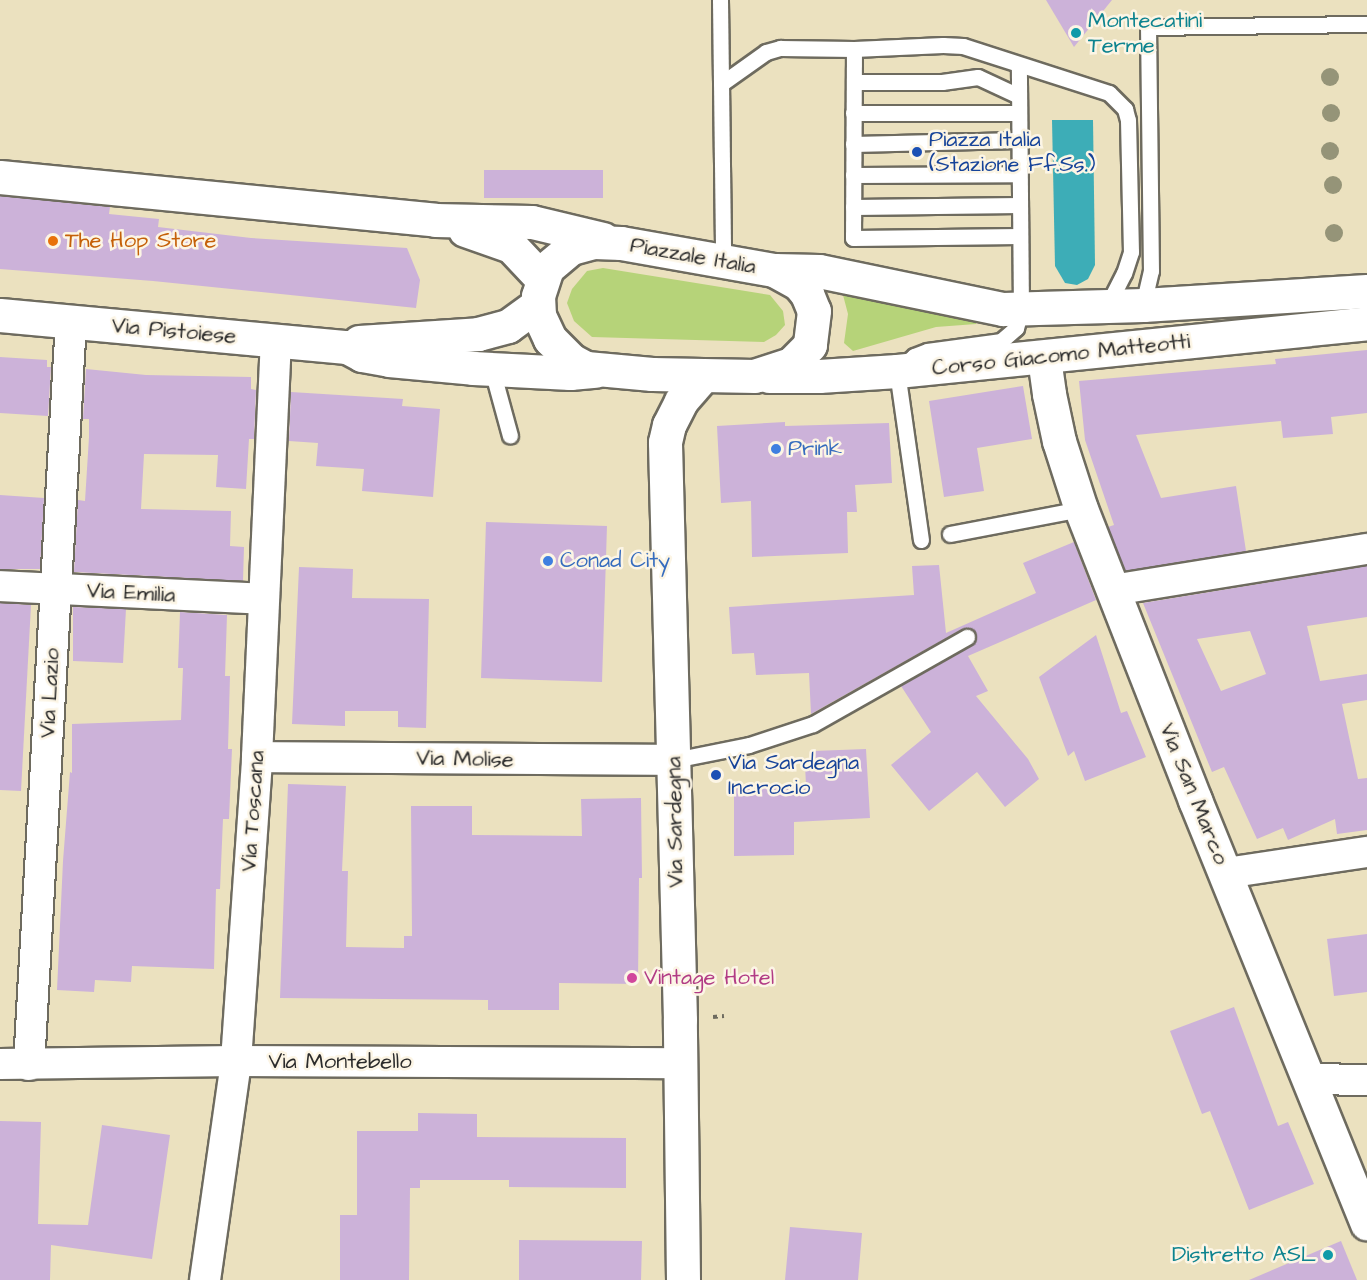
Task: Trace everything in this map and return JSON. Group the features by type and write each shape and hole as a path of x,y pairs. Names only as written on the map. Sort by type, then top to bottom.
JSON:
{"main road":[{"path":"0,177 435,220 532,222 621,243"},
{"path":"435,220 504,242 519,252 540,291"},
{"name":"Piazzale Italia","path":"594,242 621,243 723,261 774,270 799,285 807,294 814,311 813,336 810,345 791,364 755,375 703,376 600,371 586,368 560,350 543,324 540,291 547,268 571,248 594,242"},
{"name":"Corso Giacomo Matteotti","path":"774,270 819,271 987,307 1021,310 1367,291"},
{"name":"Via Pistoiese","path":"347,347 364,340 478,334 508,326 540,291"},
{"name":"Via Pistoiese","path":"0,315 347,347 362,355 389,360 492,370 570,373 600,371"},
{"name":"Corso Giacomo Matteotti","path":"755,375 819,376 897,371 1044,358 1367,323"},
{"path":"492,370 492,345 508,326"},
{"name":"Via San Marco","path":"1044,358 1059,441 1081,509 1367,1223"},
{"name":"Via Sardegna","path":"683,1280 674,760 665,442 669,425 681,401 703,376"}],"street":[{"name":"Via Lazio","path":"29,1065 71,321"},
{"name":"Via Toscana","path":"205,1280 237,1061 257,758 276,340"},
{"path":"1113,590 1367,549"},
{"name":"Via Emilia","path":"0,586 263,599"},
{"name":"Via Molise","path":"257,758 674,760"},
{"path":"1226,873 1367,852"},
{"name":"Via Montebello","path":"0,1064 237,1061 680,1063"},
{"path":"1310,1079 1367,1080"}],"lane":[{"path":"720,0 723,261"},
{"path":"1143,305 1151,271 1148,27 1367,24"},
{"path":"721,84 766,52 780,48 854,49 952,45 1109,93 1125,109 1128,120 1131,252 1124,273 1107,306"},
{"path":"854,49 853,238 1020,236"},
{"path":"921,540 897,371 914,356 927,351 1001,341 1016,328 1021,310 1018,66"},
{"path":"854,82 942,82 978,77 1019,96"},
{"path":"853,113 1019,112"},
{"path":"853,144 1019,140"},
{"path":"853,174 1019,174"},
{"path":"853,207 1020,205"},
{"path":"1238,336 1328,316 1367,312"},
{"path":"492,370 510,436"},
{"path":"950,534 1081,509"},
{"path":"674,760 749,745 813,724 967,637"}],"green space":[{"path":"603,268 770,295 783,311 785,325 776,335 764,342 592,337 574,321 567,303 572,289 587,271"},
{"path":"851,287 939,314 977,319 976,324 936,327 853,351 844,343 848,314 843,295"}],"water":[{"path":"1052,120 1093,120 1095,265 1088,279 1077,285 1065,283 1055,266"}],"building":[{"name":"Montecatini Terme","path":"1046,0 1112,0 1074,47"},
{"path":"484,170 603,170 603,198 484,198"},
{"path":"0,196 110,207 109,214 159,219 158,227 251,238 407,248 420,280 416,308 153,281 0,269"},
{"path":"1367,350 1367,413 1331,417 1333,434 1283,438 1281,421 1136,435 1161,498 1236,486 1246,551 1125,571 1108,527 1114,525 1085,440 1079,381 1276,364 1275,359"},
{"path":"0,357 47,360 47,367 51,367 48,416 0,413"},
{"path":"86,369 146,375 251,377 251,389 256,390 254,439 249,439 246,489 216,487 218,455 144,454 141,509 231,511 230,546 244,547 243,581 74,572 78,500 85,501 89,437 89,419 83,419"},
{"path":"1023,386 1032,439 977,448 984,491 944,497 929,401"},
{"path":"291,392 403,399 402,406 440,409 433,497 362,491 364,469 316,466 318,443 289,441"},
{"path":"785,422 785,426 889,423 892,483 855,485 857,512 847,512 848,553 752,557 751,501 721,503 717,426"},
{"path":"0,495 44,498 40,569 0,569"},
{"path":"486,522 607,526 602,682 481,678"},
{"path":"1074,542 1096,600 968,656 988,691 976,696 1028,759 1039,779 1005,807 977,772 929,811 891,765 931,732 901,686 972,645 977,637 971,628 962,629 811,714 809,673 756,675 754,653 732,654 729,607 914,595 912,566 939,565 946,633 1036,593 1023,563"},
{"path":"1367,566 1367,617 1307,626 1320,681 1367,674 1367,700 1342,704 1358,779 1367,778 1367,830 1337,834 1335,819 1288,840 1283,828 1257,839 1224,767 1212,772 1143,603","holes":["1250,631 1266,674 1221,691 1197,639"]},
{"path":"299,567 353,569 352,598 429,599 426,728 398,727 398,711 345,711 345,726 292,724"},
{"path":"0,603 31,605 21,791 0,790"},
{"path":"73,607 126,609 123,663 73,661"},
{"path":"180,612 227,615 225,676 230,676 228,749 232,749 229,819 223,819 220,889 216,889 214,969 132,966 131,982 95,980 94,992 57,990 63,861 70,772 72,773 72,724 181,720 183,668 178,668"},
{"path":"1096,635 1121,713 1127,711 1146,757 1085,781 1074,751 1068,756 1039,677"},
{"path":"866,749 870,818 794,822 794,855 734,856 734,785 806,785 805,765 814,765 813,751"},
{"path":"288,784 346,786 342,871 348,871 346,947 404,948 404,936 412,936 411,806 472,806 472,835 582,836 581,799 641,798 642,878 639,878 638,984 559,983 559,1010 488,1010 488,1000 280,998"},
{"path":"1367,934 1367,992 1334,996 1327,939"},
{"path":"1234,1007 1278,1126 1288,1122 1314,1184 1249,1210 1210,1111 1202,1114 1170,1031"},
{"path":"418,1113 477,1114 477,1137 626,1138 626,1188 509,1187 509,1180 420,1180 420,1188 410,1188 409,1280 340,1280 340,1215 357,1215 357,1131 418,1131"},
{"path":"0,1121 41,1122 38,1224 88,1225 102,1125 170,1135 152,1259 51,1245 50,1280 0,1280"},
{"path":"790,1227 862,1233 858,1280 785,1280"},
{"path":"519,1240 642,1241 641,1280 519,1280"},
{"name":"Distretto ASL","path":"1341,1241 1357,1280 1249,1280"}],"place":[{"name":"Montecatini Terme","path":"1076,33"},
{"name":"Piazza Italia (Stazione Ff.Ss.)","path":"917,152"},
{"name":"The Hop Store","path":"53,241"},
{"name":"Prink","path":"776,449"},
{"name":"Conad City","path":"548,561"},
{"name":"Via Sardegna Incrocio","path":"716,775"},
{"name":"Vintage Hotel","path":"632,978"},
{"name":"Distretto ASL","path":"1328,1255"}]}
